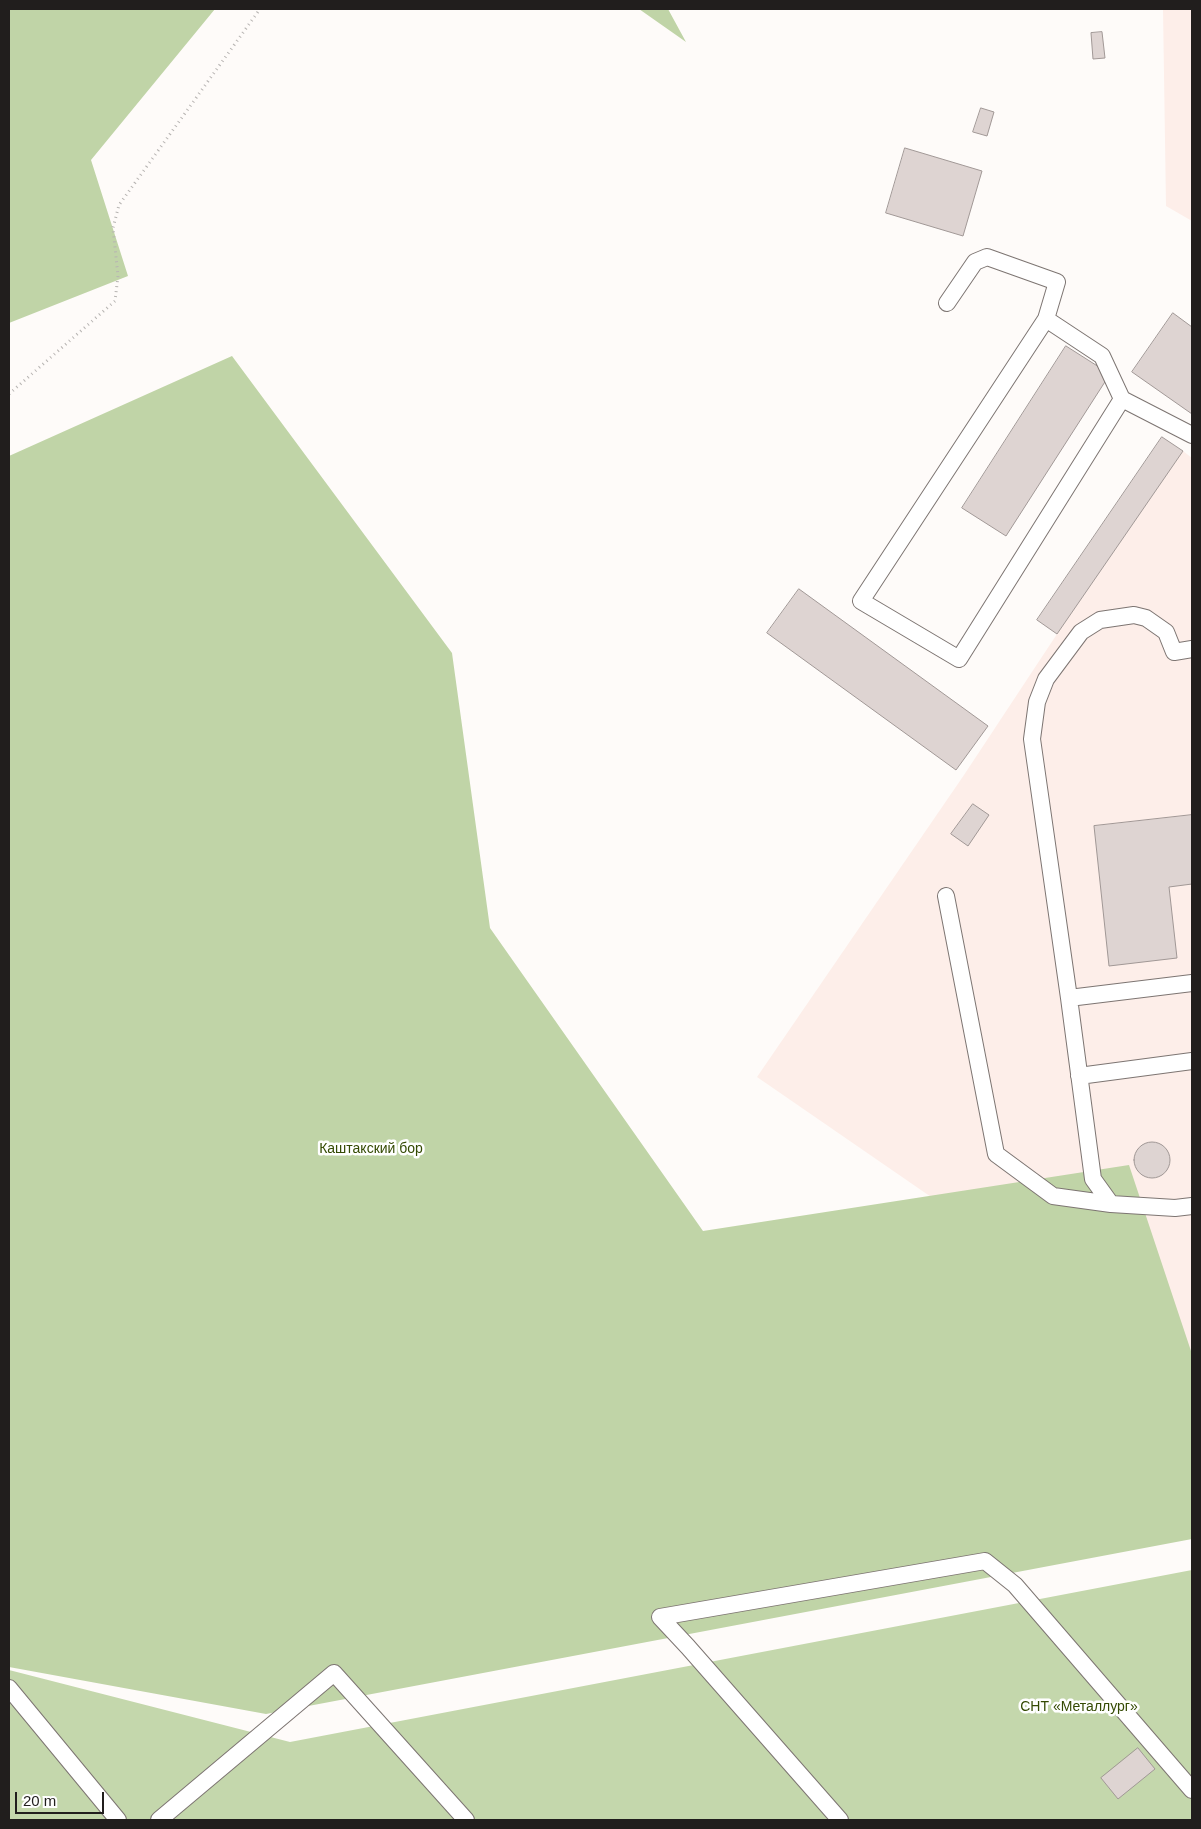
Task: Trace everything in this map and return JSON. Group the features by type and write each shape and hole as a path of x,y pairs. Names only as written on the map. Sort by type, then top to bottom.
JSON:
{"lane":[{"path":"947,303 975,262 987,257 1057,282 1046,319 861,601 959,659 1122,399"},
{"path":"1046,319 1102,356 1122,399 1192,435"},
{"path":"1111,1204 1092,1179 1069,998 1032,739 1037,702 1046,679 1081,632 1100,620 1134,615 1146,618 1166,632 1174,652 1192,649"},
{"path":"946,896 996,1154 1053,1196 1111,1204 1175,1208 1192,1206"},
{"path":"1069,998 1192,983"},
{"path":"1079,1076 1192,1061"},
{"path":"840,1820 660,1617 985,1561 1015,1585 1192,1790"},
{"path":"159,1820 334,1673 466,1820"},
{"path":"9,1688 118,1820"}],"path":[{"path":"9,394 115,301 118,276 113,228 120,205 260,9"}],"shaded area":[{"path":"1163,9 1192,9 1192,221 1166,206"},
{"path":"1183,451 1192,458 1192,1408 1172,1363 757,1077"}],"green space":[{"path":"9,9 215,9 91,160 128,276 9,323"},
{"path":"639,9 668,9 686,42"},
{"name":"Каштакский бор","path":"232,356 452,653 490,928 703,1231 1129,1165 1192,1354 1192,1539 266,1714 9,1667 9,456"},
{"name":"СНТ «Металлург»","path":"1192,1570 1192,1820 9,1820 9,1670 290,1742"}],"building":[{"path":"1102,32 1105,58 1093,59 1091,33"},
{"path":"981,108 994,112 987,136 973,132"},
{"path":"905,148 982,171 963,236 886,213"},
{"path":"1173,313 1192,327 1192,414 1132,372"},
{"path":"1066,346 1110,374 1006,536 962,508"},
{"path":"1162,437 1183,451 1057,634 1037,620"},
{"path":"799,589 988,726 956,770 767,633"},
{"path":"973,804 989,815 968,846 951,834"},
{"path":"1192,815 1192,884 1169,887 1177,958 1109,966 1094,826"},
{"path":"1152,1142 1164,1148 1170,1160 1164,1172 1152,1178 1140,1172 1134,1160 1140,1148"},
{"path":"1138,1748 1155,1769 1118,1799 1101,1778"}]}
